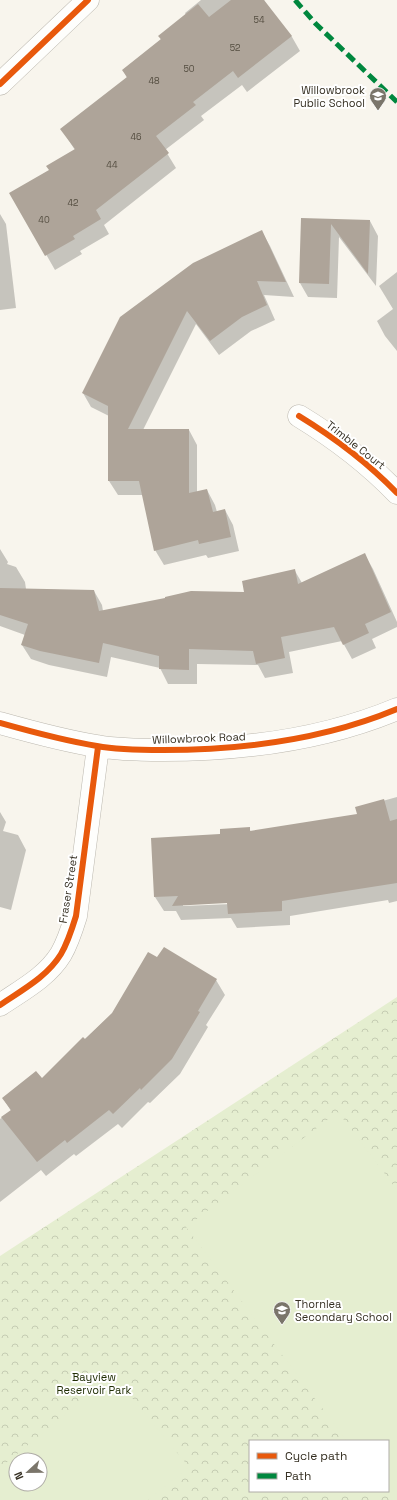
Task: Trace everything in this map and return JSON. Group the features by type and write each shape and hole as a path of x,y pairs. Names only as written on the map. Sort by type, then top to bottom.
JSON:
{"street":[{"path":"0,84 88,0"},
{"name":"Trimble Court","path":"299,416 337,441 362,460 397,493"},
{"name":"Willowbrook Road","path":"0,723 98,747 145,750 199,750 254,746 295,739 342,728 397,709"},
{"name":"Fraser Street","path":"0,1004 36,981 49,969 61,954 70,936 76,916 98,747"}],"green space":[{"name":"Thornlea Secondary School","path":"397,997 397,1500 0,1500 0,1256"},
{"path":"338,1112 397,1190 397,1500 392,1500 386,1492 389,1492 389,1440 346,1440 186,1227"},
{"path":"113,1375 189,1467 148,1500 0,1500 0,1468 8,1461 8,1492 48,1492 48,1452 19,1452"}],"building":[{"path":"231,0 264,0 292,36 238,78 233,71 193,102 196,105 156,136 169,153 96,210 101,219 73,236 75,239 45,256 9,193 49,170 46,166 75,149 60,129 127,77 122,70 161,39 158,36 198,4 209,17"},
{"path":"301,218 370,220 368,274 331,224 329,284 299,283"},
{"path":"262,230 286,282 257,281 267,305 242,317 210,341 187,311 128,429 189,429 189,493 207,489 213,512 225,509 231,537 199,544 198,540 154,551 139,481 108,481 108,406 82,393 120,317 193,263"},
{"path":"365,553 391,612 365,624 369,633 343,645 334,627 281,637 285,658 256,664 253,651 189,649 189,670 159,669 159,656 103,643 99,663 40,651 21,645 28,624 0,615 0,588 94,590 99,611 165,598 191,591 244,592 242,581 295,569 298,584"},
{"path":"384,799 390,821 397,819 397,883 282,901 282,911 228,914 227,903 172,906 178,896 154,897 151,838 220,834 220,829 250,827 250,831 357,814 355,807"},
{"path":"164,947 217,979 198,1011 200,1012 172,1059 141,1090 140,1088 113,1114 109,1110 67,1143 65,1140 37,1162 1,1117 11,1110 2,1098 36,1071 42,1078 83,1037 85,1039 112,1013 148,952 157,957"}],"marked path":[{"path":"295,0 316,24 397,102"}],"cycle path":[{"path":"0,84 88,0"},
{"path":"299,416 351,452 375,471 397,493"},
{"path":"0,723 61,739 105,747 138,750 193,750 253,745 312,736 369,720 397,709"},
{"path":"0,1005 49,970 61,954 70,935 76,916 98,747"}],"place":[{"name":"Willowbrook Public School","path":"378,111"},
{"name":"Thornlea Secondary School","path":"282,1325"}],"park label":[{"name":"Bayview Reservoir Park","path":"94,1383"}]}
